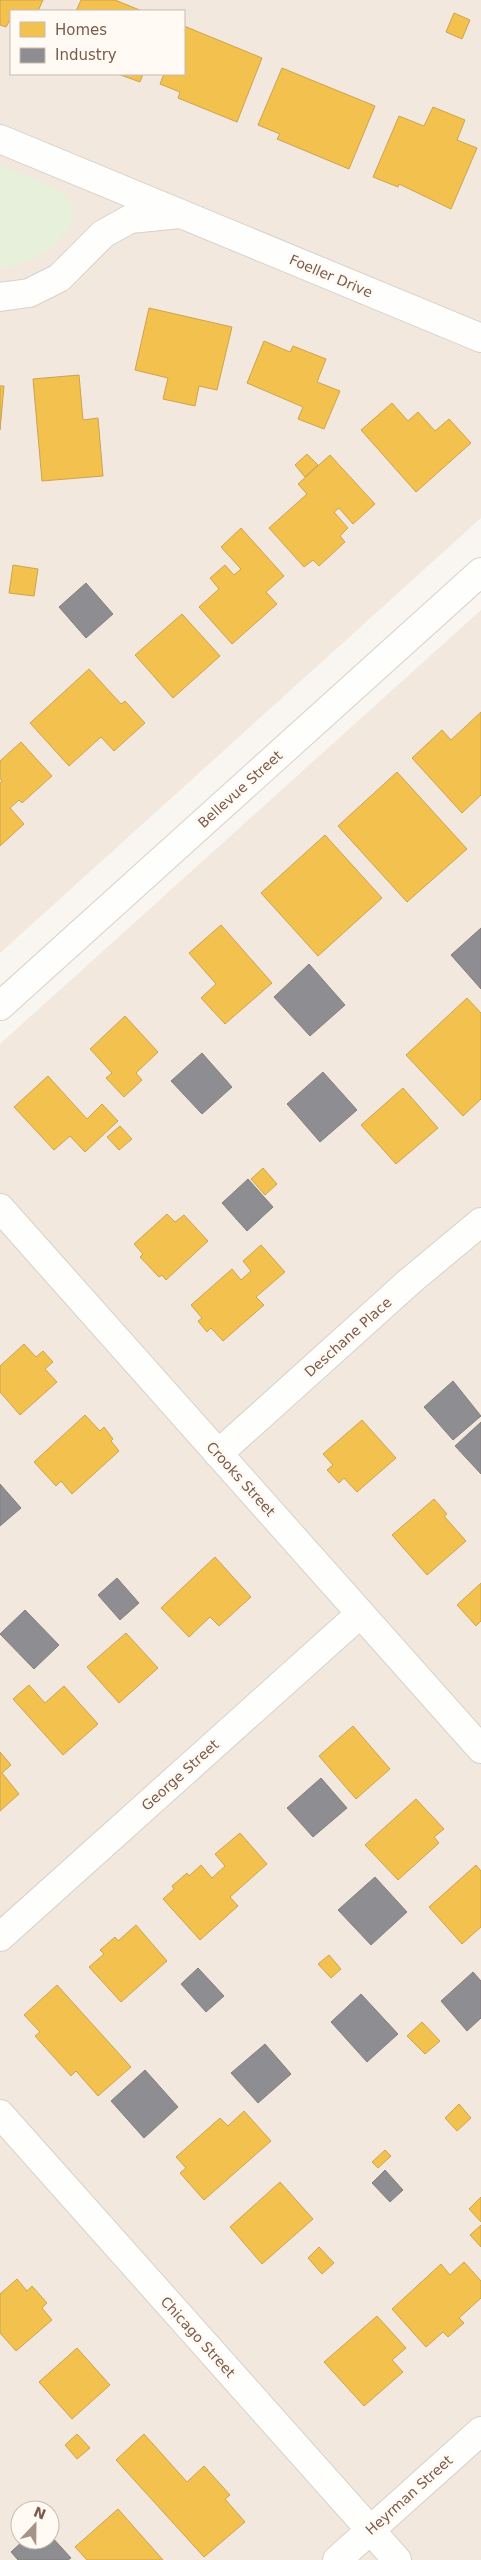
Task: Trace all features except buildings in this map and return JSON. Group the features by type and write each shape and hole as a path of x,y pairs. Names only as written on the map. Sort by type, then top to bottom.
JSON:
{"street":[{"name":"Foeller Drive","path":"0,139 481,338"},
{"name":"Foeller Drive","path":"0,297 29,293 59,278 103,234 130,219 182,214"},
{"name":"Bellevue Street","path":"0,1006 481,572"},
{"name":"Crooks Street","path":"0,1208 481,1749"},
{"name":"Deschane Place","path":"218,1454 410,1281 481,1222"},
{"name":"George Street","path":"0,1937 360,1614"},
{"name":"Chicago Street","path":"0,2114 396,2560"},
{"name":"Heyrman Street","path":"337,2560 481,2431"}],"shaded area":[{"path":"0,0 481,0 481,518 0,953"},
{"path":"481,610 481,2560 0,2560 0,1044"}],"green space":[{"path":"0,165 58,189 70,201 73,214 69,227 59,240 45,251 30,260 14,266 0,268"}]}
